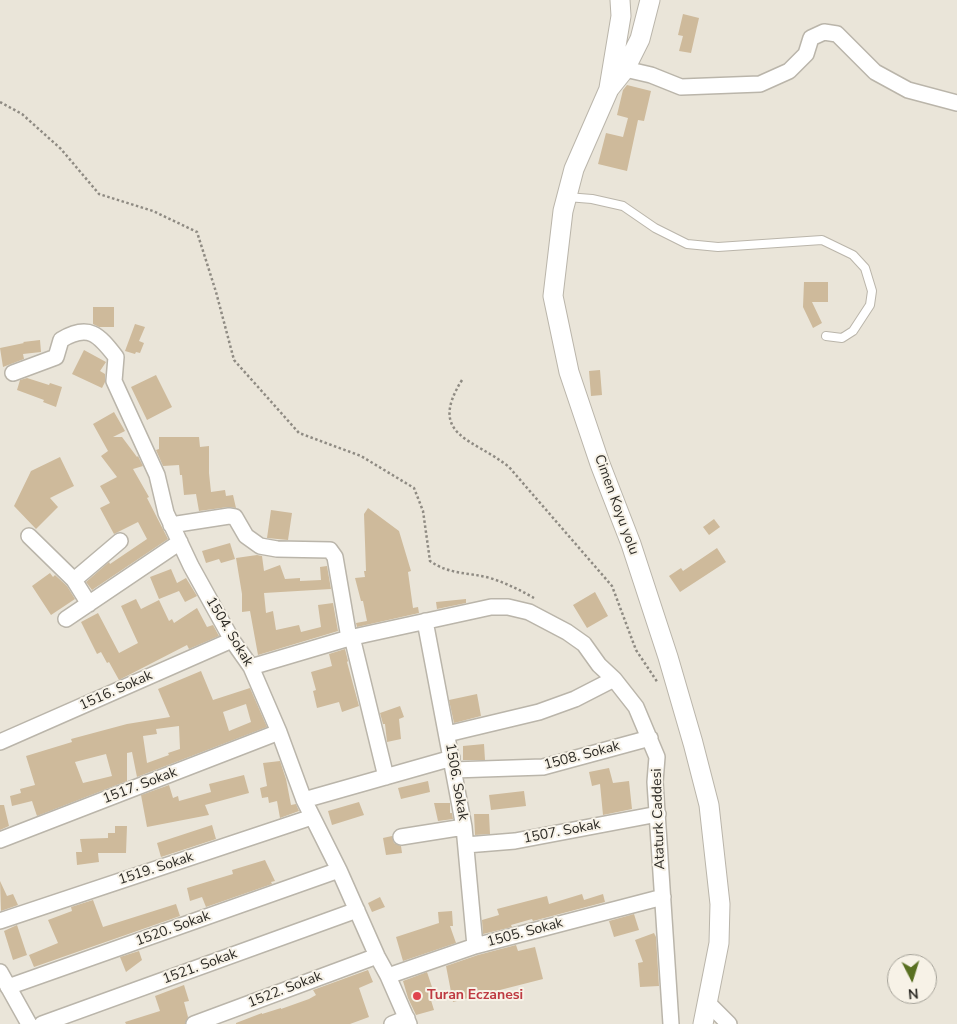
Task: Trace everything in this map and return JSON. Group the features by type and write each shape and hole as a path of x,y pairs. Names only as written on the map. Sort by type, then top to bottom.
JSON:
{"street":[{"path":"609,89 621,16 620,0"},
{"name":"Cimen Koyu yolu","path":"650,0 640,39 625,69 609,89 574,169 563,211 553,296 569,372 600,464 631,544 668,657 693,742 708,805 720,904 719,943 703,1024"},
{"path":"625,69 651,75 681,87 760,84 789,71 806,54 811,38 824,32 837,34 875,72 908,90 957,103"},
{"name":"1504. Sokak","path":"13,373 56,357 60,340 70,334 87,332 99,336 116,356 114,381 157,475 166,513 232,640 251,667 279,732 304,800 358,910 377,956 408,1021"},
{"path":"171,524 229,516 235,518 246,536 260,546 277,549 330,550 335,557 350,637 386,777"},
{"path":"29,536 74,580 89,604"},
{"path":"74,580 120,541"},
{"path":"66,619 180,542"},
{"name":"Ataturk Caddesi","path":"251,667 350,637 492,607 508,607 529,612 567,632 584,644 599,665 614,679 636,707 658,757 655,782 671,1024"},
{"name":"1506. Sokak","path":"425,621 464,827 475,946"},
{"name":"1516. Sokak","path":"0,742 232,640"},
{"path":"447,734 539,712 575,699 614,679"},
{"name":"1517. Sokak","path":"0,840 279,732"},
{"name":"1508. Sokak","path":"304,800 386,777 453,764 542,767 650,738"},
{"name":"1507. Sokak","path":"466,845 515,841 658,814"},
{"name":"1519. Sokak","path":"0,921 312,817"},
{"path":"401,838 464,827"},
{"name":"1520. Sokak","path":"8,987 339,870"},
{"name":"1505. Sokak","path":"388,976 475,946 663,897"},
{"name":"1521. Sokak","path":"42,1024 358,910"},
{"name":"1522. Sokak","path":"194,1024 377,956"},
{"path":"0,972 29,1024"},
{"path":"707,1002 729,1024"},
{"path":"392,1024 408,1021"}],"lane":[{"path":"567,197 592,199 624,206 655,228 686,244 718,247 822,240 853,255 865,268 872,291 870,305 853,331 842,338 826,336"}],"path":[{"path":"0,102 22,114 61,150 99,194 153,211 196,232 216,292 234,360 299,433 361,456 414,488 423,511 430,561 439,567 460,574 490,578 511,586 540,602"},
{"path":"462,380 450,406 449,417 452,425 458,434 509,467 598,568 612,586 636,650 662,689"}],"building":[{"path":"683,14 699,18 691,53 679,51 683,36 678,35"},
{"path":"627,85 651,91 644,121 638,120 627,171 598,164 606,133 623,137 628,118 617,115 623,90"},
{"path":"804,282 828,282 828,302 812,302 822,323 813,328 803,307"},
{"path":"93,307 114,307 114,327 99,327 93,324"},
{"path":"135,324 145,327 139,341 144,343 140,353 136,352 135,354 125,351"},
{"path":"40,340 41,352 23,354 24,359 3,367 0,348"},
{"path":"84,350 106,362 100,371 105,374 105,382 102,388 72,374"},
{"path":"600,370 602,395 591,396 589,371"},
{"path":"156,375 172,407 147,420 131,387"},
{"path":"27,378 62,387 56,407 43,402 44,400 17,390 20,380"},
{"path":"114,412 125,431 113,437 122,437 138,456 143,466 133,469 149,497 147,498 168,539 92,590 86,582 109,562 110,564 147,539 138,522 114,534 100,508 110,503 100,486 117,477 101,456 108,451 93,424"},
{"path":"159,437 199,437 200,447 209,446 211,492 225,490 226,496 233,495 236,508 228,507 199,511 196,494 184,495 179,465 163,466 156,450 159,449"},
{"path":"60,457 74,486 50,498 58,507 36,529 14,506 31,471"},
{"path":"368,508 399,531 411,571 408,572 413,608 418,607 419,613 357,627 356,623 367,621 363,601 361,601 355,578 365,577 364,514"},
{"path":"271,510 292,513 288,540 267,538"},
{"path":"714,519 720,527 709,535 703,527"},
{"path":"230,543 235,559 221,563 219,559 206,563 202,551"},
{"path":"717,548 726,562 680,592 669,576 681,568 683,571"},
{"path":"262,556 264,571 280,565 285,579 300,578 300,581 321,580 320,567 327,566 331,589 264,593 266,613 273,611 276,630 299,625 301,632 321,627 318,605 333,603 338,631 258,655 250,611 242,612 242,594 236,558"},
{"path":"171,569 177,583 186,578 197,596 185,602 179,591 159,599 150,577"},
{"path":"50,573 67,586 75,599 51,615 32,586"},
{"path":"595,592 608,616 587,628 573,605"},
{"path":"136,599 141,609 159,600 169,621 172,619 174,623 197,608 207,627 213,625 219,636 189,649 187,645 119,680 101,652 97,654 81,622 98,613 119,653 138,643 121,606"},
{"path":"466,599 466,603 437,609 436,602"},
{"path":"345,649 359,706 342,712 339,702 317,708 313,691 316,690 311,672 332,666 329,654"},
{"path":"201,671 213,700 250,688 267,727 137,777 132,752 127,753 127,781 37,816 32,801 12,806 10,796 21,793 20,789 35,785 26,756 72,742 71,739 127,724 170,717 158,689","holes":["246,704 251,722 229,731 223,712","179,726 180,749 147,763 143,736 157,734 156,729","106,754 112,776 83,783 75,762"]},
{"path":"477,694 481,716 454,723 449,700"},
{"path":"400,706 404,717 399,719 401,739 387,742 385,724 383,724 380,713"},
{"path":"484,744 485,760 463,760 463,746"},
{"path":"280,761 291,805 296,804 299,811 280,818 277,801 269,803 268,797 262,798 260,788 267,786 263,763"},
{"path":"609,768 613,783 629,781 632,809 603,815 600,784 592,786 589,772"},
{"path":"244,775 249,793 205,805 209,815 147,827 141,795 169,785 173,798 178,796 179,801 211,792 209,784"},
{"path":"428,781 430,792 401,799 398,788"},
{"path":"524,791 526,806 491,810 489,795"},
{"path":"359,802 364,815 332,825 328,811"},
{"path":"434,803 450,803 450,813 452,813 453,819 438,821"},
{"path":"0,805 4,805 9,826 0,830"},
{"path":"474,814 489,814 490,834 475,835"},
{"path":"212,825 216,839 161,857 157,843"},
{"path":"115,826 127,826 126,853 98,853 99,862 77,865 76,852 82,852 80,839 108,838 108,833 115,833"},
{"path":"392,836 394,843 401,846 402,853 386,855 383,838"},
{"path":"265,860 275,881 271,882 272,884 206,907 202,897 190,901 187,888 233,874 232,870"},
{"path":"0,881 7,896 13,894 18,905 1,911"},
{"path":"582,894 584,900 603,894 605,902 533,921 532,919 511,925 512,927 483,934 482,920 499,915 497,909 547,896 549,904"},
{"path":"380,897 385,907 372,912 368,903"},
{"path":"93,900 103,927 176,904 180,916 34,967 29,955 58,943 48,920 72,911 71,907"},
{"path":"452,911 453,926 450,926 456,943 403,961 396,937 439,923 438,912"},
{"path":"634,914 639,930 614,937 609,921"},
{"path":"17,925 27,955 13,960 4,931"},
{"path":"654,933 656,937 659,986 640,987 638,963 643,962 635,940"},
{"path":"516,945 518,951 535,947 543,979 453,1002 446,966"},
{"path":"139,951 142,960 126,972 120,957"},
{"path":"368,970 373,982 359,988 369,1017 350,1024 236,1024 262,1013 281,1009 309,999 316,995 313,990"},
{"path":"427,972 435,996 430,997 434,1010 416,1015 403,981"},
{"path":"184,985 189,1001 184,1002 188,1017 185,1024 126,1024 125,1022 160,1011 155,996"}],"place":[{"name":"Turan Eczanesi","path":"417,996"}]}
